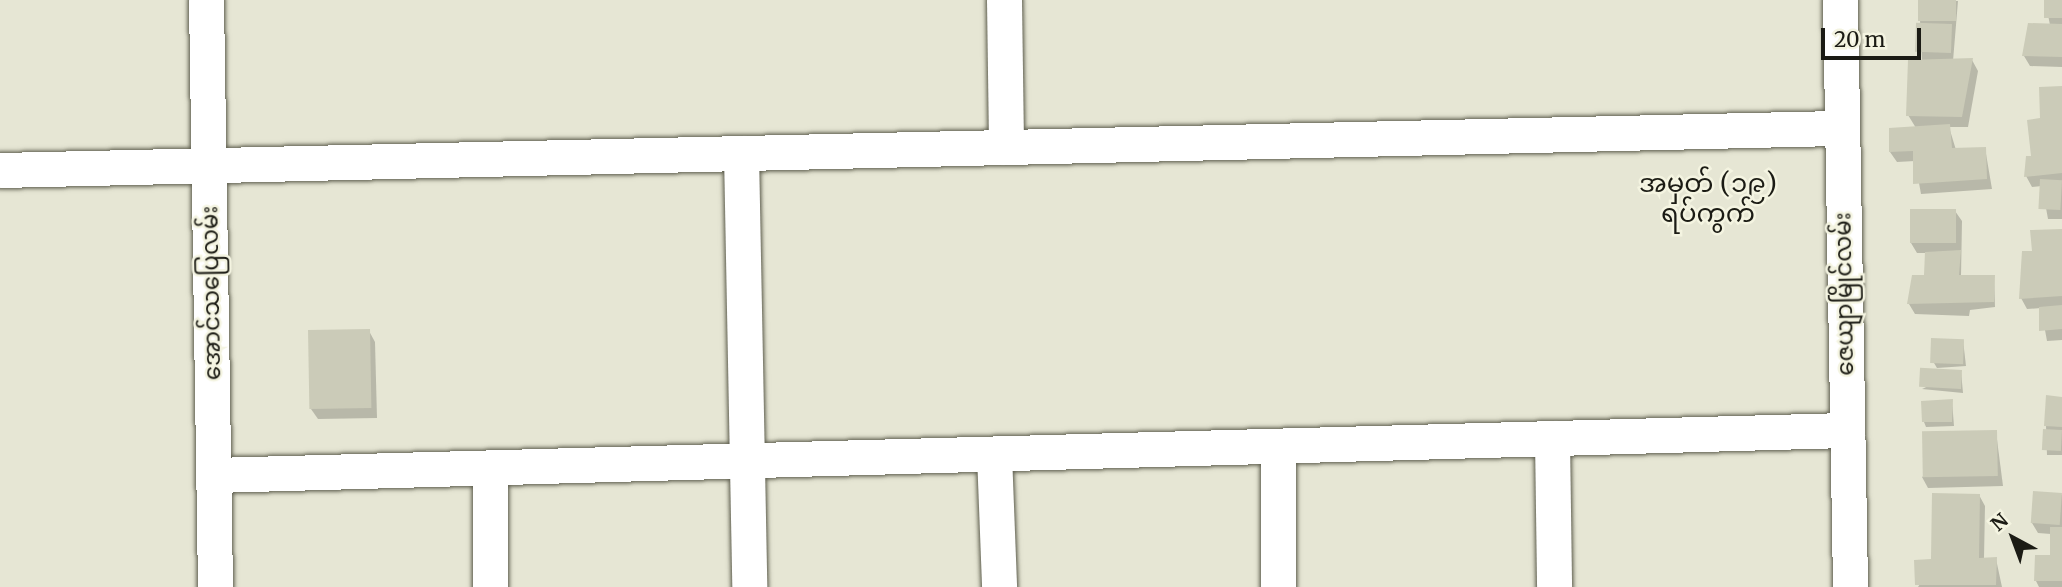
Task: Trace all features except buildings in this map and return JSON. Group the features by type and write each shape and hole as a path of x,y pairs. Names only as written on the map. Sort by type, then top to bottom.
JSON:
{"street":[{"name":"အောင်သပြေလမ်း","path":"206,0 215,587"},
{"path":"1004,0 1006,147"},
{"name":"ဇေယျာမြိုင်လမ်း","path":"1840,0 1850,587"},
{"path":"0,170 1842,128"},
{"path":"741,153 744,461 749,587"},
{"path":"214,475 1847,430"},
{"path":"1552,439 1554,587"},
{"path":"1278,446 1278,587"},
{"path":"994,454 999,587"},
{"path":"490,468 490,587"}],"district":[{"name":"အမှတ် (၁၉) ရပ်ကွက်","path":"1708,198"}]}
